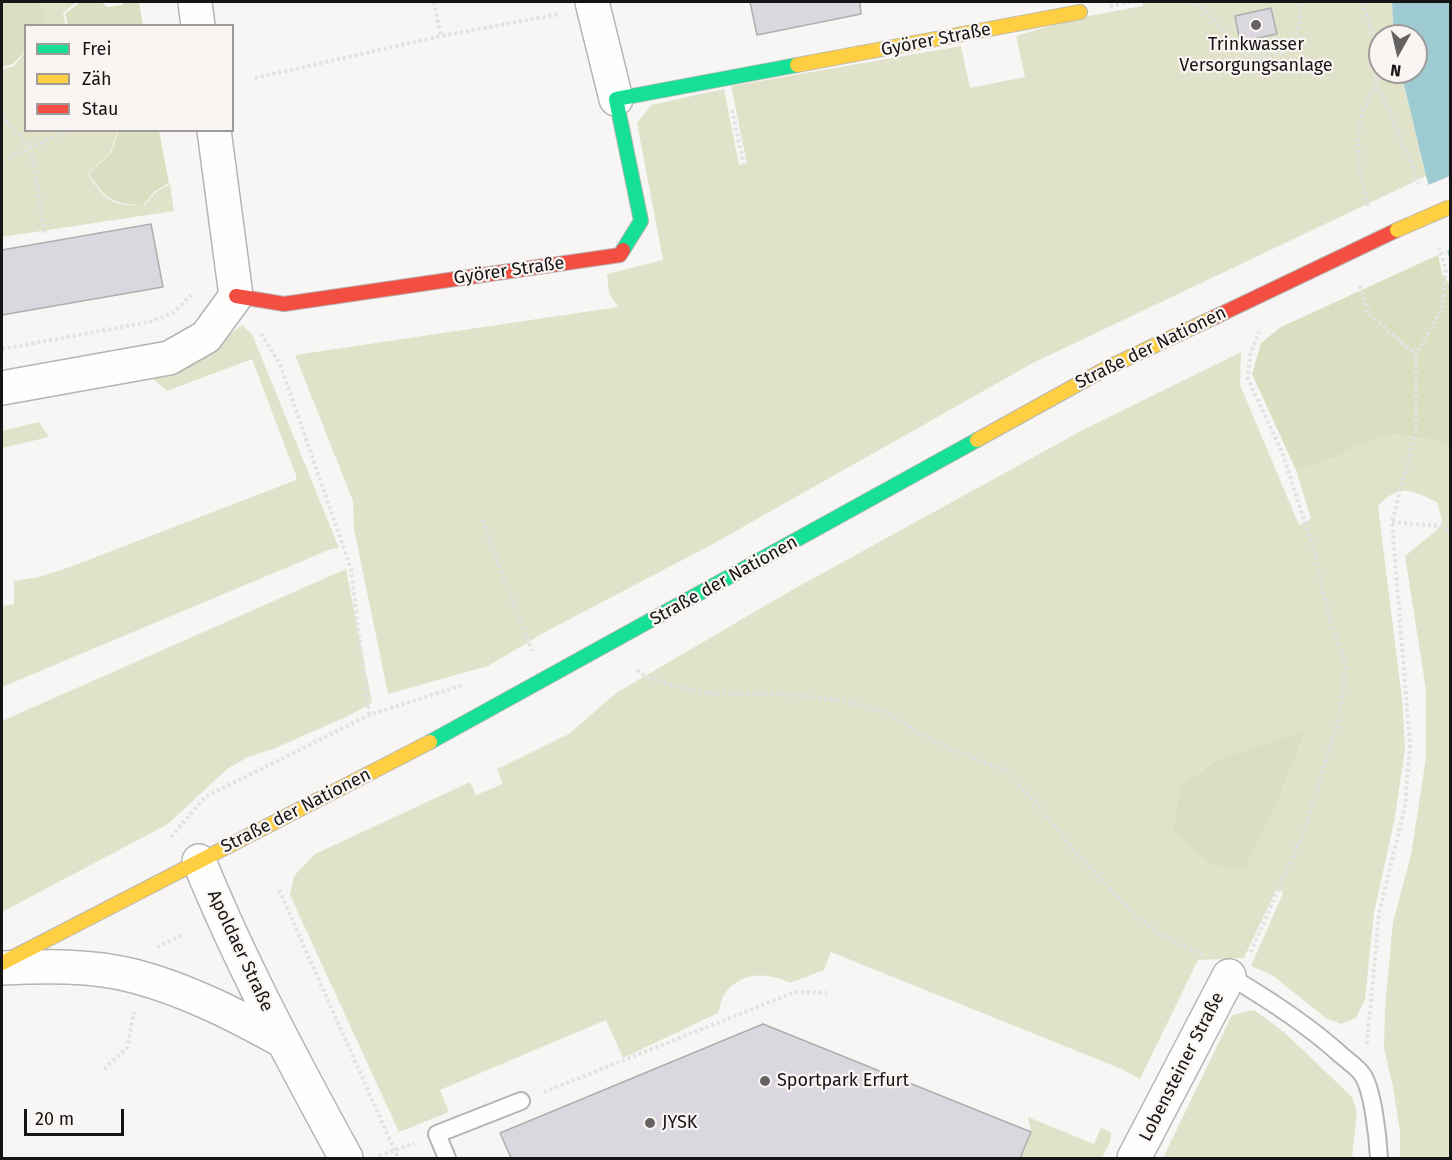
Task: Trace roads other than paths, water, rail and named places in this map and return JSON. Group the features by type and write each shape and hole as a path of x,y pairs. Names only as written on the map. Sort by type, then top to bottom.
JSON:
{"main road":[{"name":"Györer Straße","path":"236,296 284,304 620,255 641,221 615,99 1080,12"},
{"name":"Straße der Nationen","path":"2,963 477,718 1107,368 1396,230 1450,207"}],"street":[{"path":"195,2 198,24"},
{"name":"Györer Straße","path":"592,4 615,99"},
{"path":"2,388 169,358 206,337 236,296 214,132"},
{"name":"Apoldaer Straße","path":"199,861 222,916 282,1040 346,1158"},
{"name":"Apoldaer Straße","path":"2,968 50,966 134,976 175,989 228,1011 282,1040"},
{"name":"Lobensteiner Straße","path":"1134,1158 1221,967"}],"lane":[{"path":"1221,967 1328,1042 1363,1074 1370,1097 1379,1158"},
{"path":"447,1158 437,1134 521,1101"}],"water":[{"path":"1392,2 1450,2 1450,261 1404,84 1428,84 1428,24 1393,24"}],"place":[{"name":"Trinkwasser Versorgungsanlage","path":"1256,25"},
{"name":"Sportpark Erfurt","path":"765,1081"},
{"name":"JYSK","path":"650,1123"}]}
